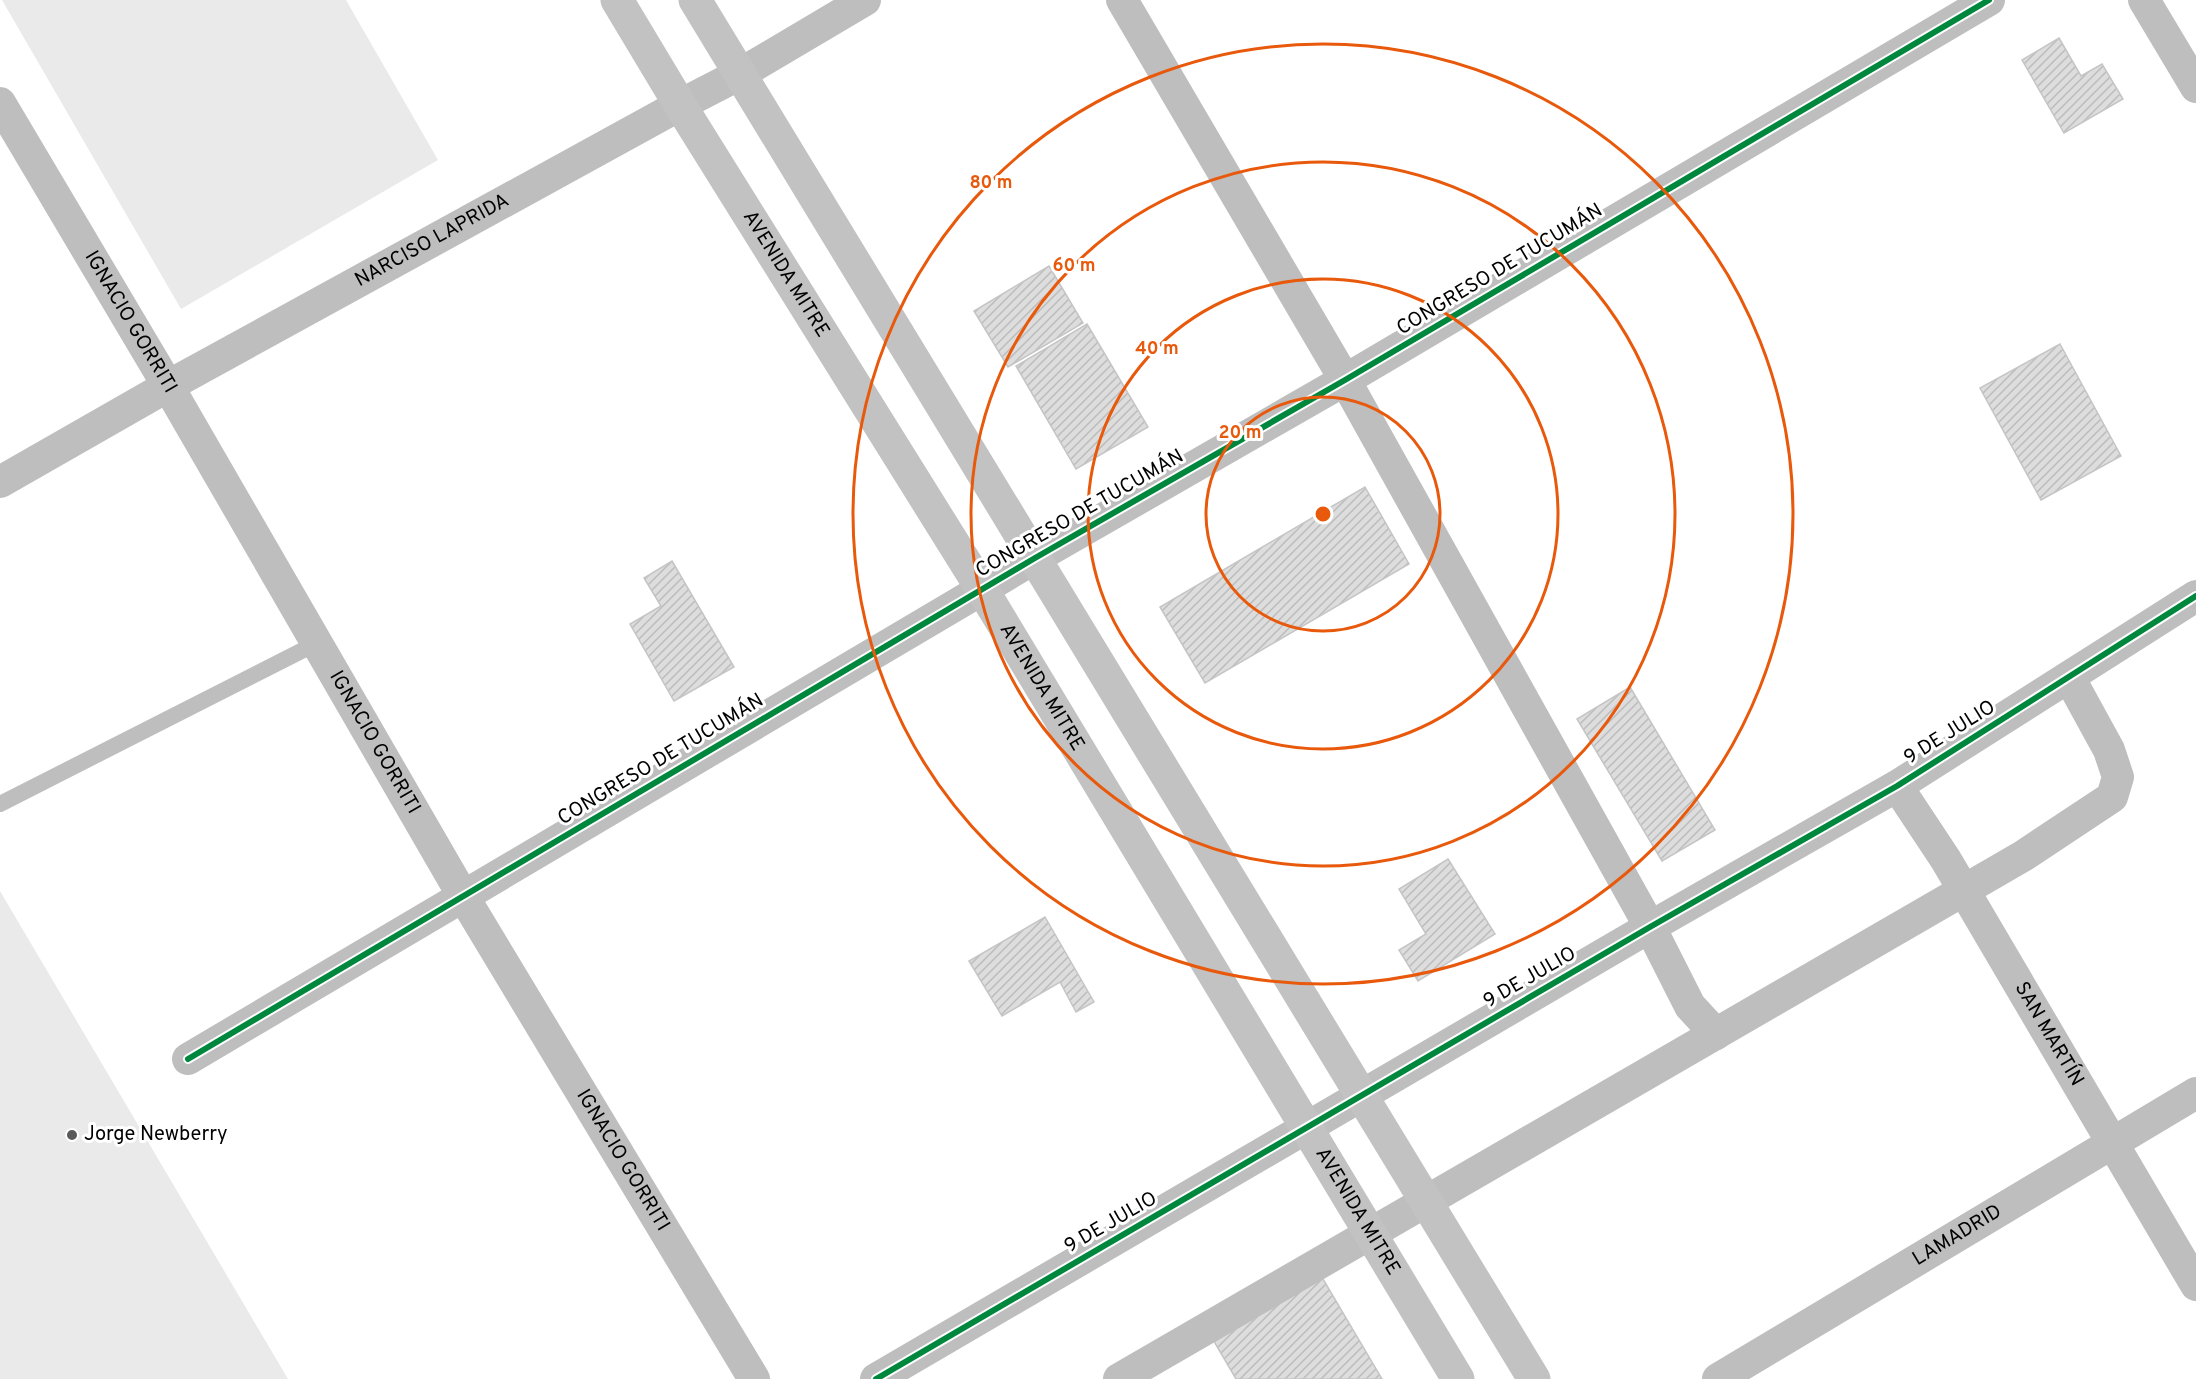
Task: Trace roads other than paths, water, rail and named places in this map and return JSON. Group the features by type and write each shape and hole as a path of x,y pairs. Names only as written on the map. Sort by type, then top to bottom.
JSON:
{"main road":[{"name":"AVENIDA MITRE","path":"617,0 982,589 1458,1379"},
{"path":"695,0 1534,1379"}],"street":[{"name":"NARCISO LAPRIDA","path":"0,482 168,386 740,74 865,0"},
{"path":"1122,0 1345,380 1650,927 1690,1006 1716,1034"},
{"name":"CONGRESO DE TUCUMÁN","path":"188,1059 982,589 1345,380 1989,0"},
{"path":"2144,0 2196,87"},
{"name":"IGNACIO GORRITI","path":"0,103 168,386 463,896 754,1379"},
{"name":"9 DE JULIO","path":"876,1379 1650,927 1897,786 2196,596"},
{"path":"1119,1379 2023,856 2112,797 2118,777 2109,750 2069,677"},
{"name":"SAN MARTÍN","path":"1897,786 1964,890 2196,1286"},
{"name":"LAMADRID","path":"1718,1379 2196,1093"}],"lane":[{"path":"0,804 317,643"}],"place":[{"name":"Jorge Newberry","path":"72,1135"}]}
